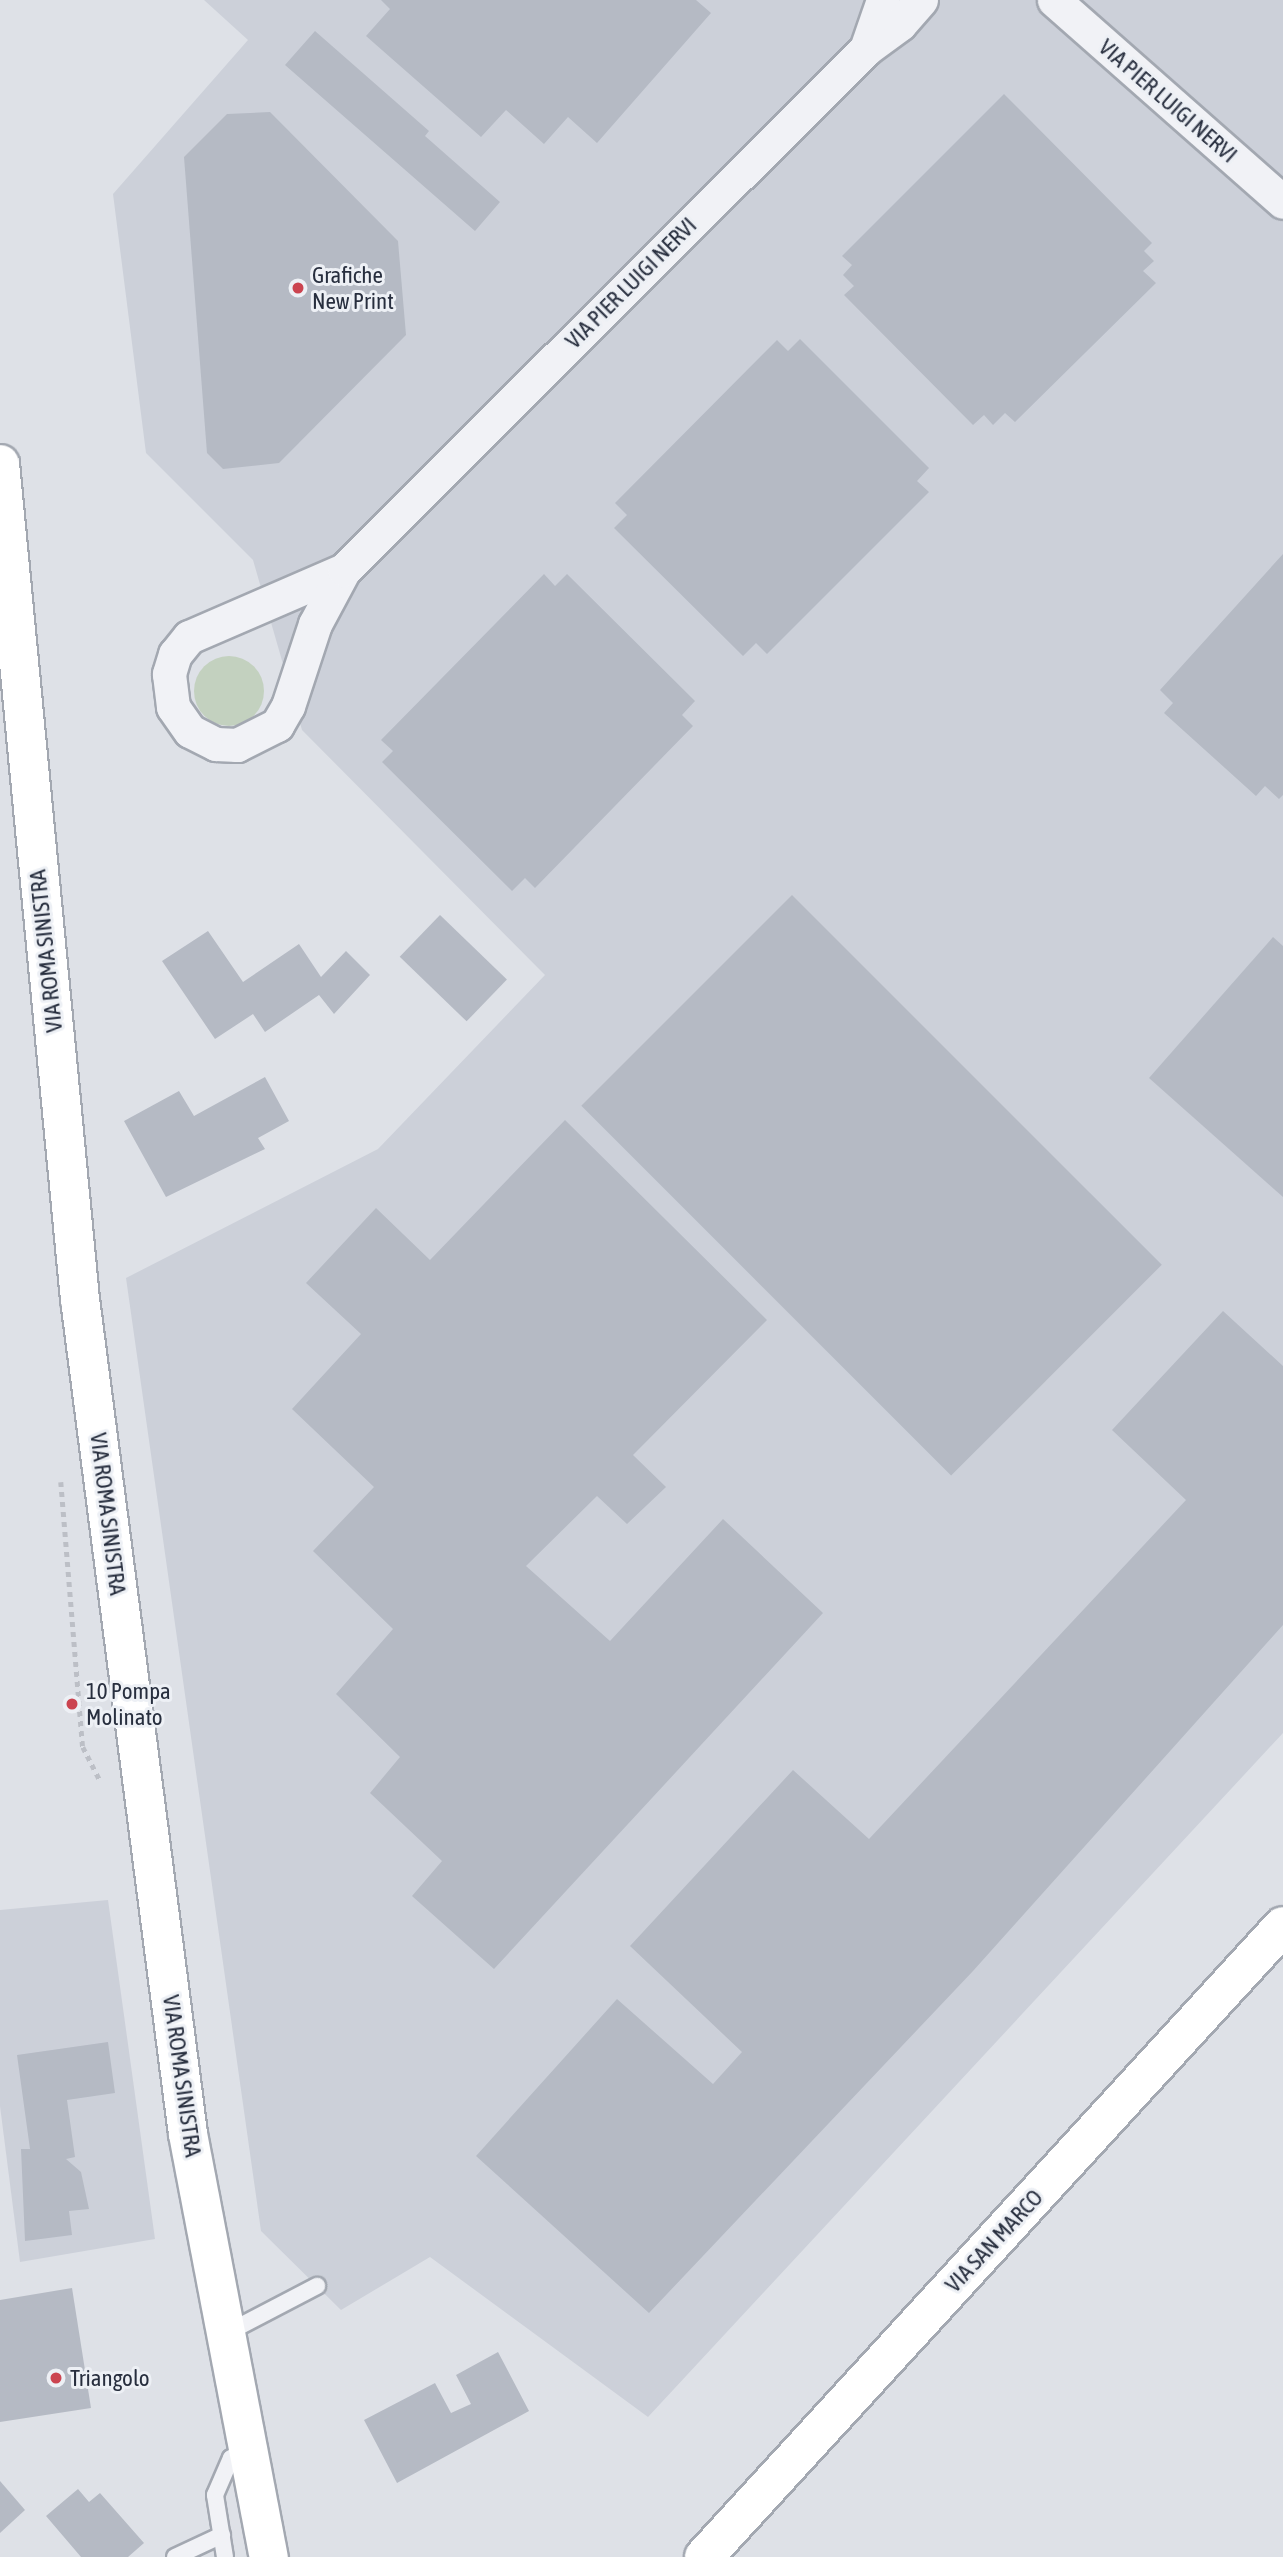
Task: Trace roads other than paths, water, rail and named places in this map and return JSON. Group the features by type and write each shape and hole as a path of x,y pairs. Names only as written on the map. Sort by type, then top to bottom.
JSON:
{"main road":[{"name":"VIA ROMA SINISTRA","path":"0,464 80,1299 188,2134 269,2557"},
{"name":"VIA SAN MARCO","path":"704,2557 1283,1926"}],"street":[{"path":"866,48 883,0"},
{"name":"VIA PIER LUIGI NERVI","path":"344,570 189,637 175,654 169,674 173,707 190,731 216,744 237,746 277,725 288,706 315,624 344,570 866,48 900,24 921,0"},
{"name":"VIA PIER LUIGI NERVI","path":"1054,0 1283,202"}],"lane":[{"path":"225,2334 317,2286"},
{"path":"225,2557 215,2495 231,2458 248,2453"},
{"path":"175,2557 222,2535"}],"place":[{"name":"Grafiche New Print","path":"298,288"},
{"name":"10 Pompa Molinato","path":"72,1704"},
{"name":"Triangolo","path":"56,2378"}]}
